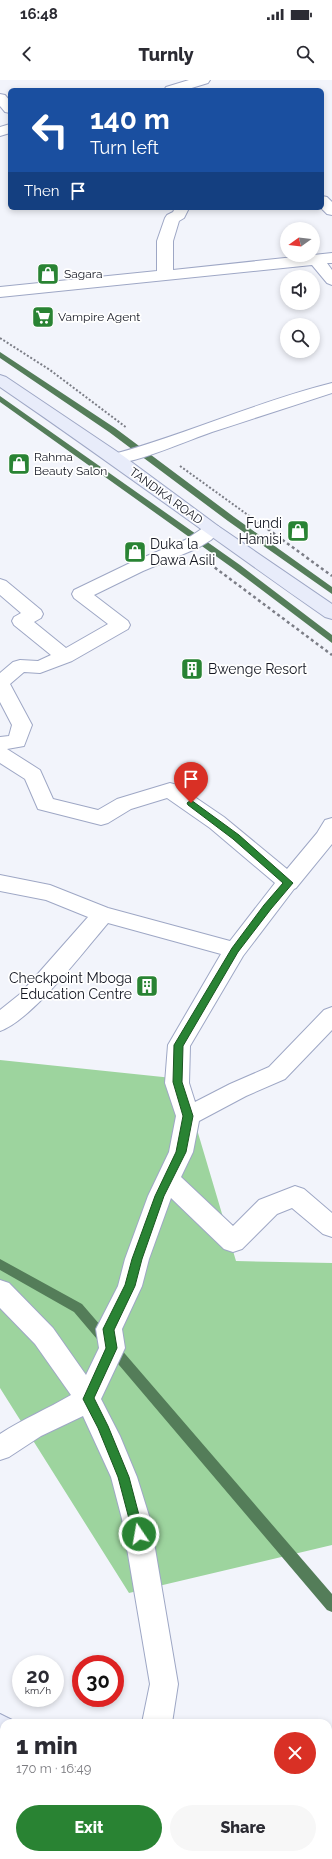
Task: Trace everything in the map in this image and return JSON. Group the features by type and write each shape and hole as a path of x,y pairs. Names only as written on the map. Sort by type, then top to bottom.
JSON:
{"street":[{"path":"177,88 198,81 211,88"},
{"path":"1,90 8,106"},
{"path":"324,202 332,211"},
{"path":"165,274 165,241 172,218 179,215 181,210"},
{"path":"320,260 332,258"},
{"path":"0,292 165,274 300,262"},
{"path":"318,262 332,280"},
{"name":"TANDIKA ROAD","path":"0,380 116,459 212,530 332,614"},
{"path":"116,459 142,452 220,424 332,388"},
{"path":"0,744 17,741 22,725 0,683 20,666 40,667 65,657 121,625 81,594 155,559 188,548 200,541 212,530"},
{"path":"0,585 34,614 21,621 65,657"},
{"path":"0,754 33,775 45,804 101,818 124,804 170,790 201,809 289,883"},
{"path":"0,1448 32,1428 57,1417 88,1399 112,1348 108,1329 130,1286 137,1259 160,1196 181,1152 188,1116 177,1082 179,1045 235,950 268,907 325,838 332,825"},
{"path":"0,883 50,894 103,914 235,950"},
{"path":"0,1022 28,1000 103,914"},
{"path":"188,1116 238,1090 277,1073 332,1016"},
{"path":"168,1180 233,1242 268,1207 295,1196 332,1227"},
{"path":"0,1291 44,1336 88,1399 102,1426 121,1471 136,1519 164,1684 157,1719"}],"green space":[{"path":"0,1060 182,1079 236,1261 332,1263 332,1545 129,1593 0,1388"}],"waterway":[{"path":"0,354 112,430 231,519 332,591"},
{"path":"0,398 237,567 332,640"},
{"path":"0,1264 78,1308 332,1605"}],"place":[{"name":"Sagara","path":"48,274"},
{"name":"Vampire Agent","path":"43,317"},
{"name":"Rahma Beauty Salon","path":"19,464"},
{"name":"Fundi Hamisi","path":"298,531"},
{"name":"Duka la Dawa Asili","path":"135,552"},
{"name":"Bwenge Resort","path":"192,669"},
{"name":"Checkpoint Mboga Education Centre","path":"147,986"}],"route":[{"path":"139,1534 124,1477 111,1445 88,1399 112,1348 108,1329 130,1286 137,1259 160,1196 181,1152 188,1116 177,1082 179,1045 235,950 268,907 289,883 236,837 201,809 191,803"}]}
